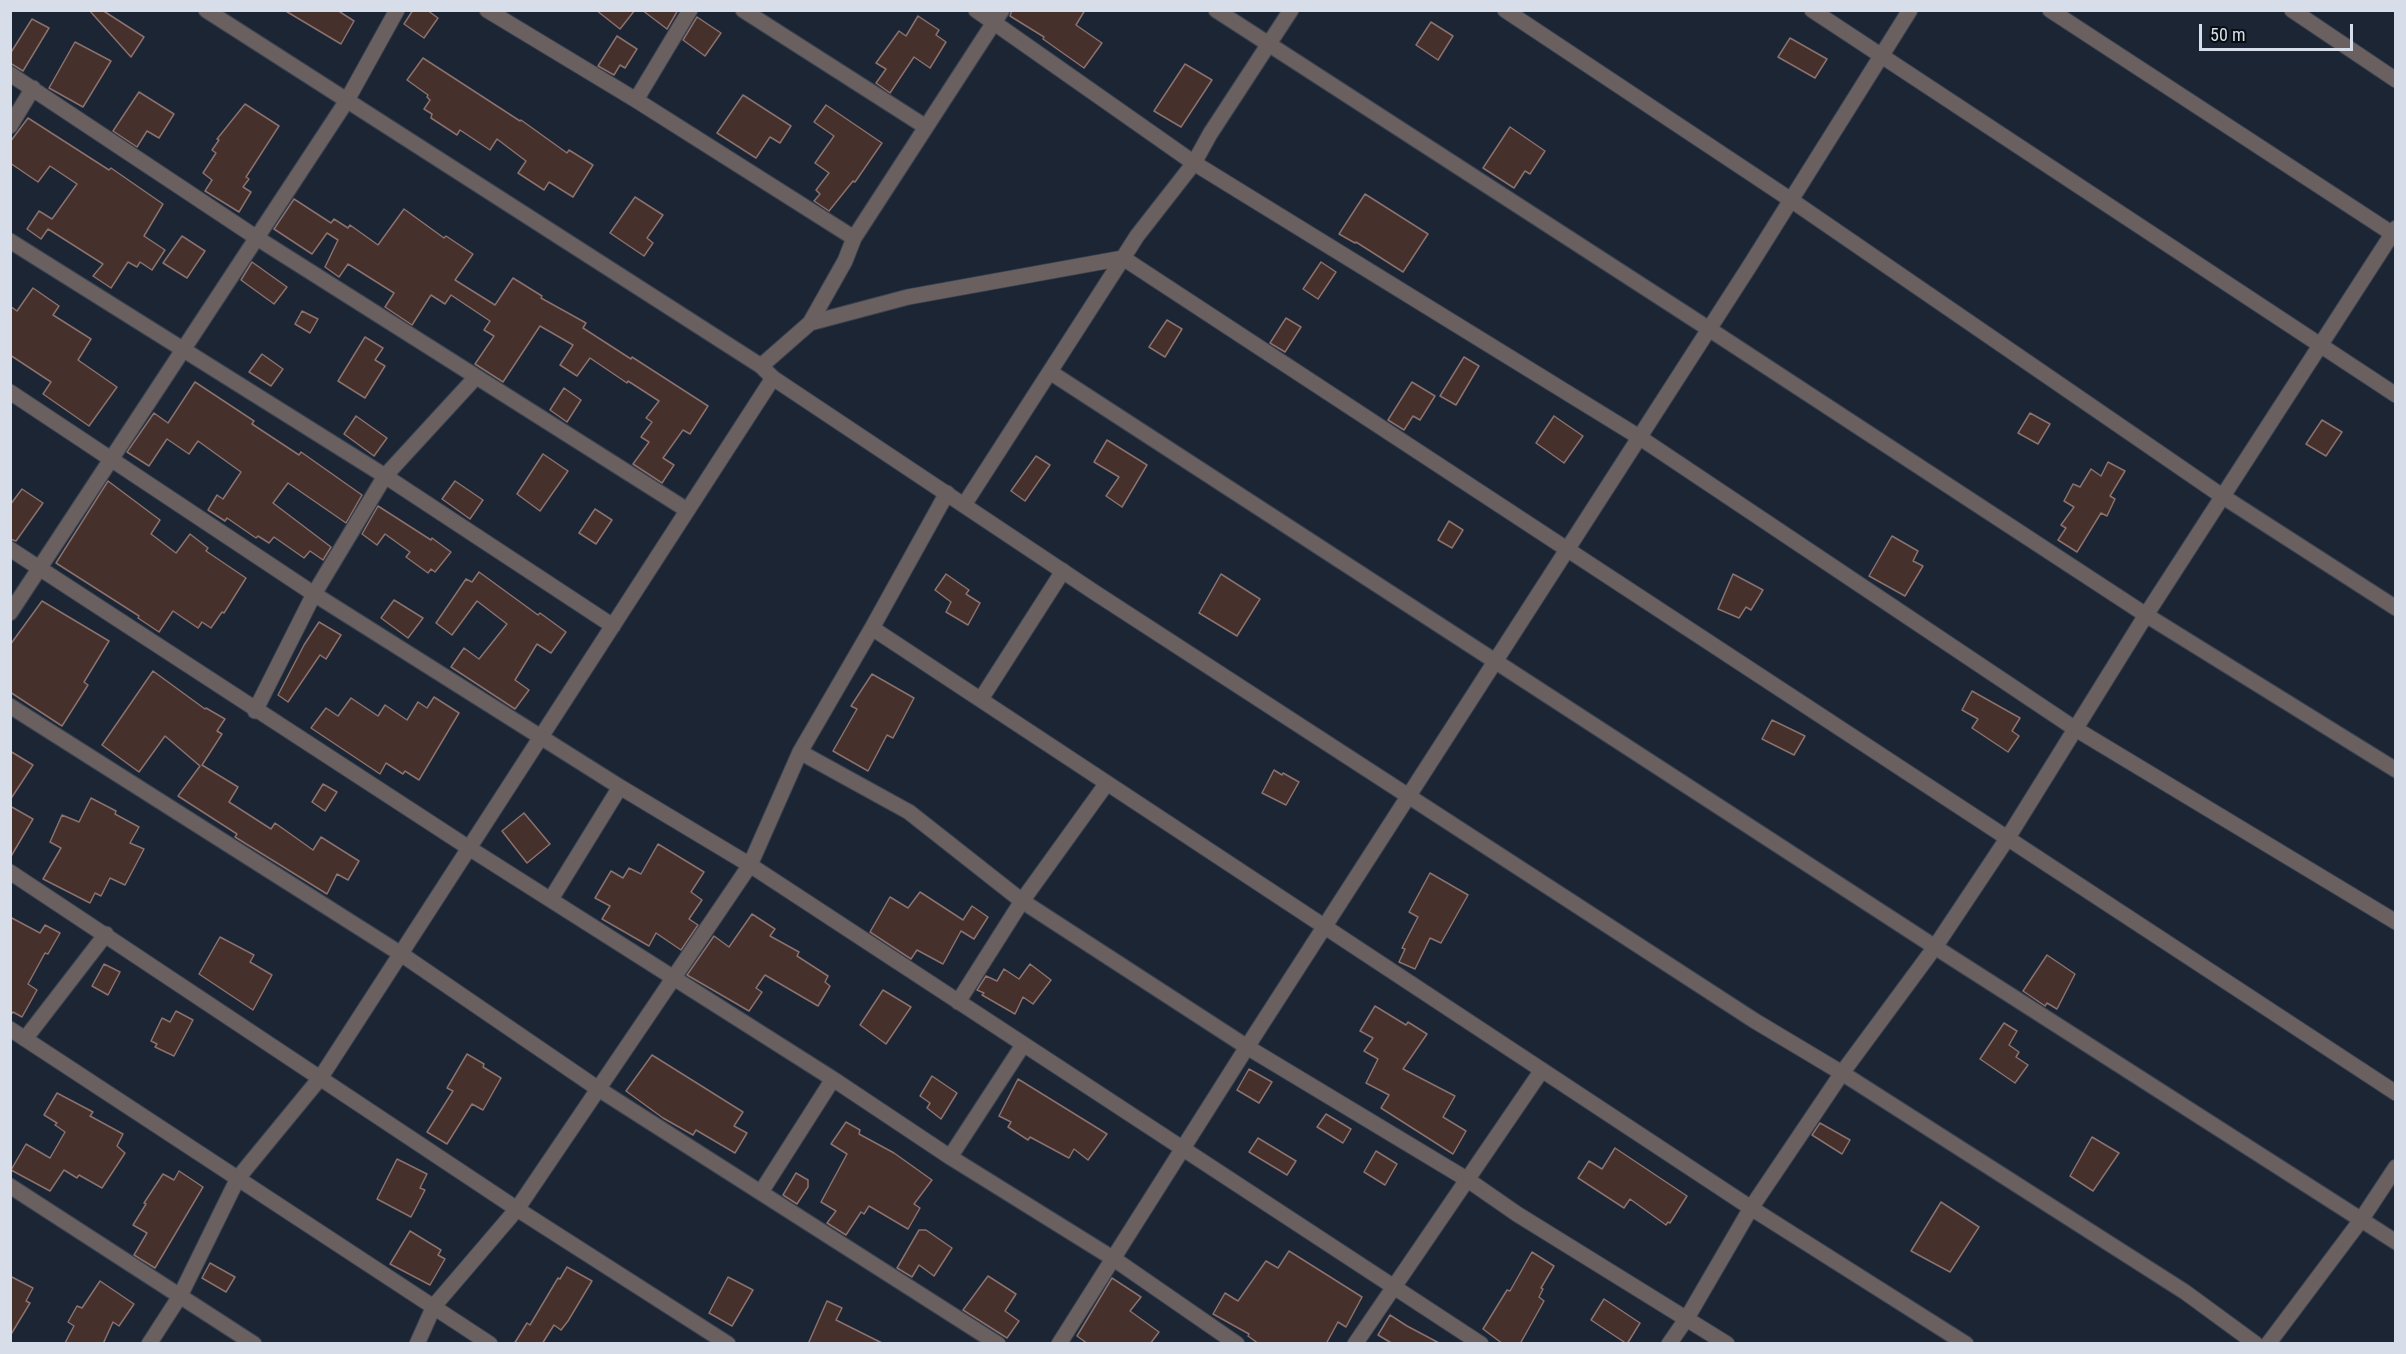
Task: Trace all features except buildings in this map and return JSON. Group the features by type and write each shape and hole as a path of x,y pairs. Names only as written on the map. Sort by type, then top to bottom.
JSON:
{"street":[{"path":"206,10 346,102 761,366 773,378 1063,571 1755,1021 1842,1073 2185,1292 2256,1344"},
{"path":"10,613 346,102 397,10"},
{"path":"487,10 636,100 854,238"},
{"path":"636,100 690,10"},
{"path":"743,10 926,127"},
{"path":"976,10 998,16 1194,163 1639,437 2074,728 2396,922"},
{"path":"1216,10 2146,615 2396,770"},
{"path":"964,505 1137,236 1194,163 1210,134 1291,10"},
{"path":"1505,10 1791,200 2222,496 2396,608"},
{"path":"1812,10 2396,395"},
{"path":"1059,1344 1408,795 1709,329 1910,10"},
{"path":"1669,1344 1687,1318 1751,1208 1842,1073 1935,946 2007,839 2146,615 2394,233 2050,10"},
{"path":"2292,10 2396,80"},
{"path":"761,366 810,323 845,261 854,238 998,16"},
{"path":"10,74 257,238 687,510"},
{"path":"10,126 33,88"},
{"path":"10,241 385,476 612,626"},
{"path":"810,323 908,297 1123,258 2396,1093"},
{"path":"1050,372 2396,1242"},
{"path":"255,711 314,594 385,476 476,377"},
{"path":"149,1344 180,1296 238,1178 321,1077 773,378"},
{"path":"10,392 314,594 620,787 750,865 1481,1344"},
{"path":"417,1344 434,1306 517,1209 750,865 800,752 873,628 946,493"},
{"path":"10,549 255,711 674,976 950,1157 1114,1259 1229,1342"},
{"path":"981,699 1063,571"},
{"path":"873,628 1751,1208 1966,1344"},
{"path":"10,706 401,954 597,1088 998,1344"},
{"path":"800,752 909,812 1022,901 1247,1047 1468,1180 1517,1214 1727,1344"},
{"path":"958,1002 1022,901 1107,783"},
{"path":"551,899 620,787"},
{"path":"10,872 517,1209 728,1344"},
{"path":"25,1039 106,934"},
{"path":"10,1029 490,1344"},
{"path":"950,1157 1023,1045"},
{"path":"1355,1344 1542,1070"},
{"path":"761,1192 833,1079"},
{"path":"2268,1344 2361,1220 2396,1167"},
{"path":"10,1186 254,1344"}]}
